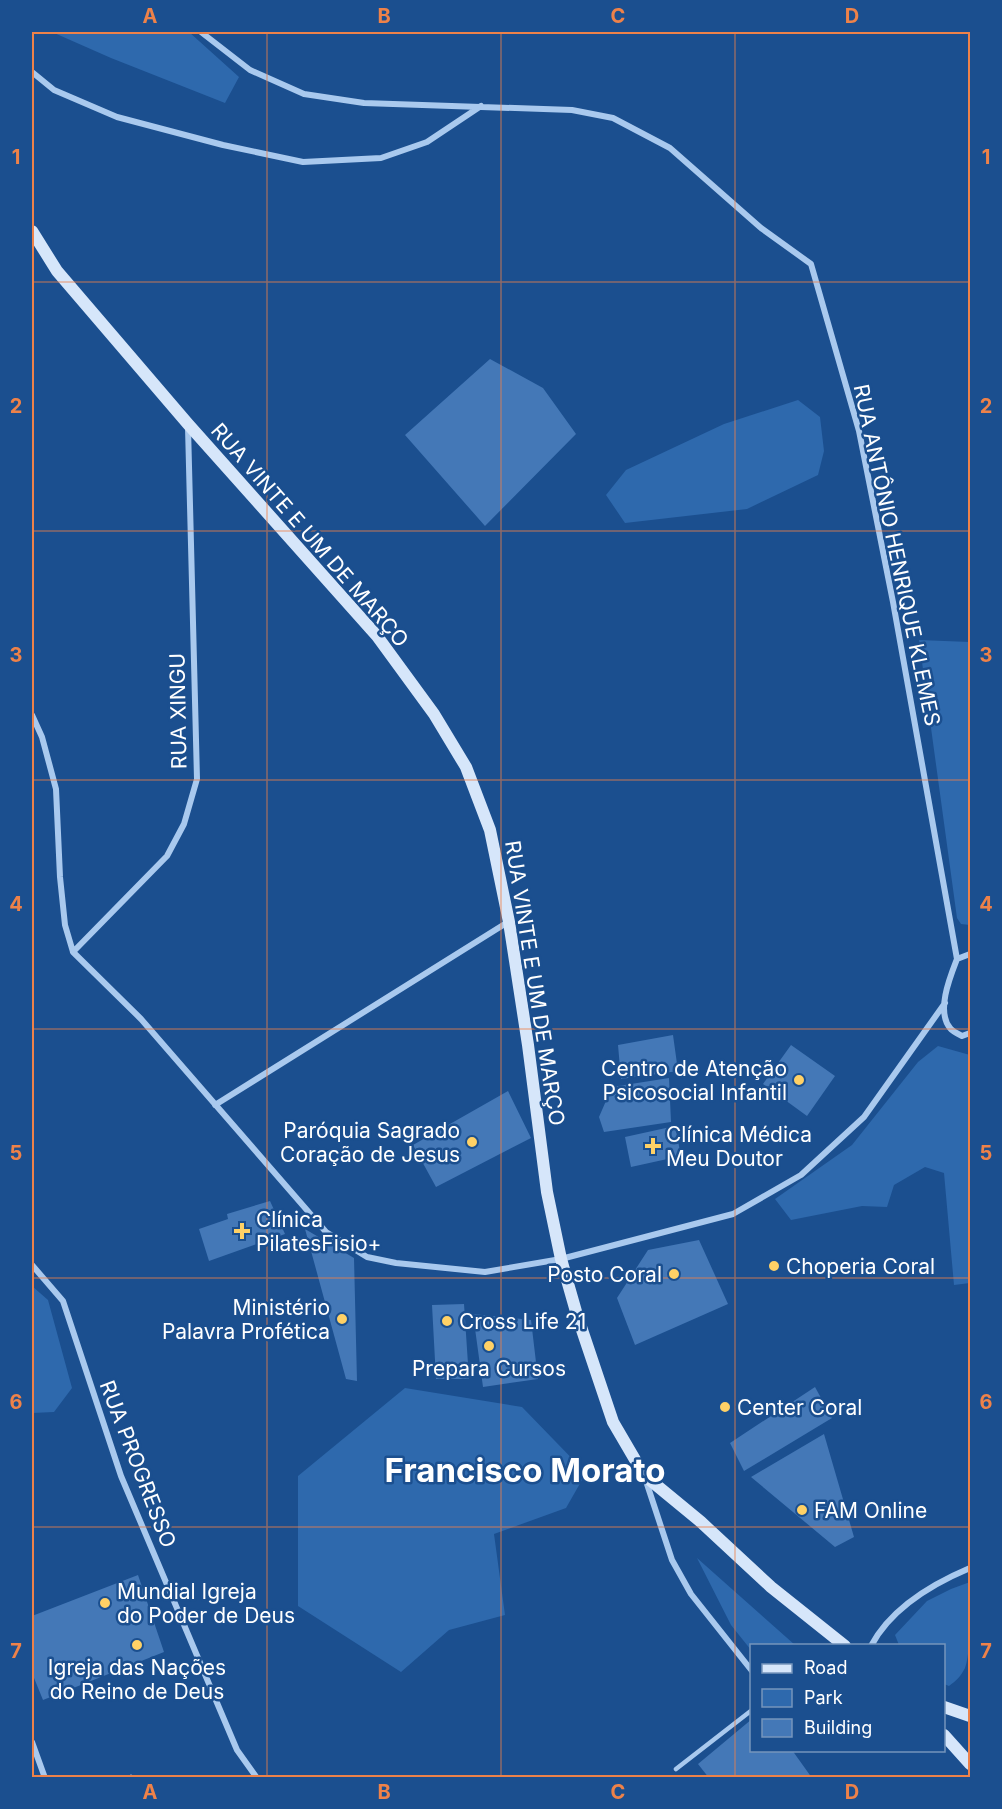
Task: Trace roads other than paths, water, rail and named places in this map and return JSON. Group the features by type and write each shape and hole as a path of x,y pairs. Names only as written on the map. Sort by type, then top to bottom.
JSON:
{"main road":[{"name":"RUA VINTE E UM DE MARÇO","path":"32,231 57,272 188,424 377,636 434,714 466,767 490,830 509,922 547,1192 561,1259 577,1316 613,1422 644,1475 701,1522 771,1587 842,1644"},
{"path":"945,1707 970,1716"},
{"path":"945,1736 970,1764"}],"street":[{"name":"RUA ANTÔNIO HENRIQUE KLEMES","path":"201,32 250,70 304,94 364,102 572,110 613,118 670,148 761,228 811,264 859,431 893,602 957,959"},
{"path":"32,72 54,90 117,117 223,145 303,162 381,158 427,142 482,105"},
{"name":"RUA XINGU","path":"74,952 167,856 184,824 197,779 188,424"},
{"path":"32,716 42,737 56,789 60,877 65,925 74,952 141,1019 326,1232 367,1257 396,1263 485,1272 561,1259 733,1214 801,1174 864,1117 945,1002"},
{"path":"215,1105 509,922"},
{"path":"970,954 957,959 945,990 945,1018 950,1029 962,1036 970,1033"},
{"name":"RUA PROGRESSO","path":"32,1264 63,1301 121,1476 237,1750 256,1778"},
{"path":"644,1475 672,1560 691,1594 750,1668"},
{"path":"872,1644 880,1631 901,1607 970,1568"},
{"path":"32,1742 45,1778"}],"lane":[{"path":"676,1769 750,1712"}],"place":[{"name":"Centro de Atenção Psicosocial Infantil","path":"799,1080"},
{"name":"Paróquia Sagrado Coração de Jesus","path":"472,1142"},
{"name":"Clínica Médica Meu Doutor","path":"653,1146"},
{"name":"Clínica PilatesFisio+","path":"242,1231"},
{"name":"Choperia Coral","path":"774,1266"},
{"name":"Posto Coral","path":"674,1274"},
{"name":"Ministério Palavra Profética","path":"342,1319"},
{"name":"Cross Life 21","path":"447,1321"},
{"name":"Prepara Cursos","path":"489,1346"},
{"name":"Center Coral","path":"725,1407"},
{"name":"FAM Online","path":"802,1510"},
{"name":"Mundial Igreja do Poder de Deus","path":"105,1603"},
{"name":"Igreja das Nações do Reino de Deus","path":"137,1645"}],"district":[{"name":"Francisco Morato","path":"525,1470"}]}
